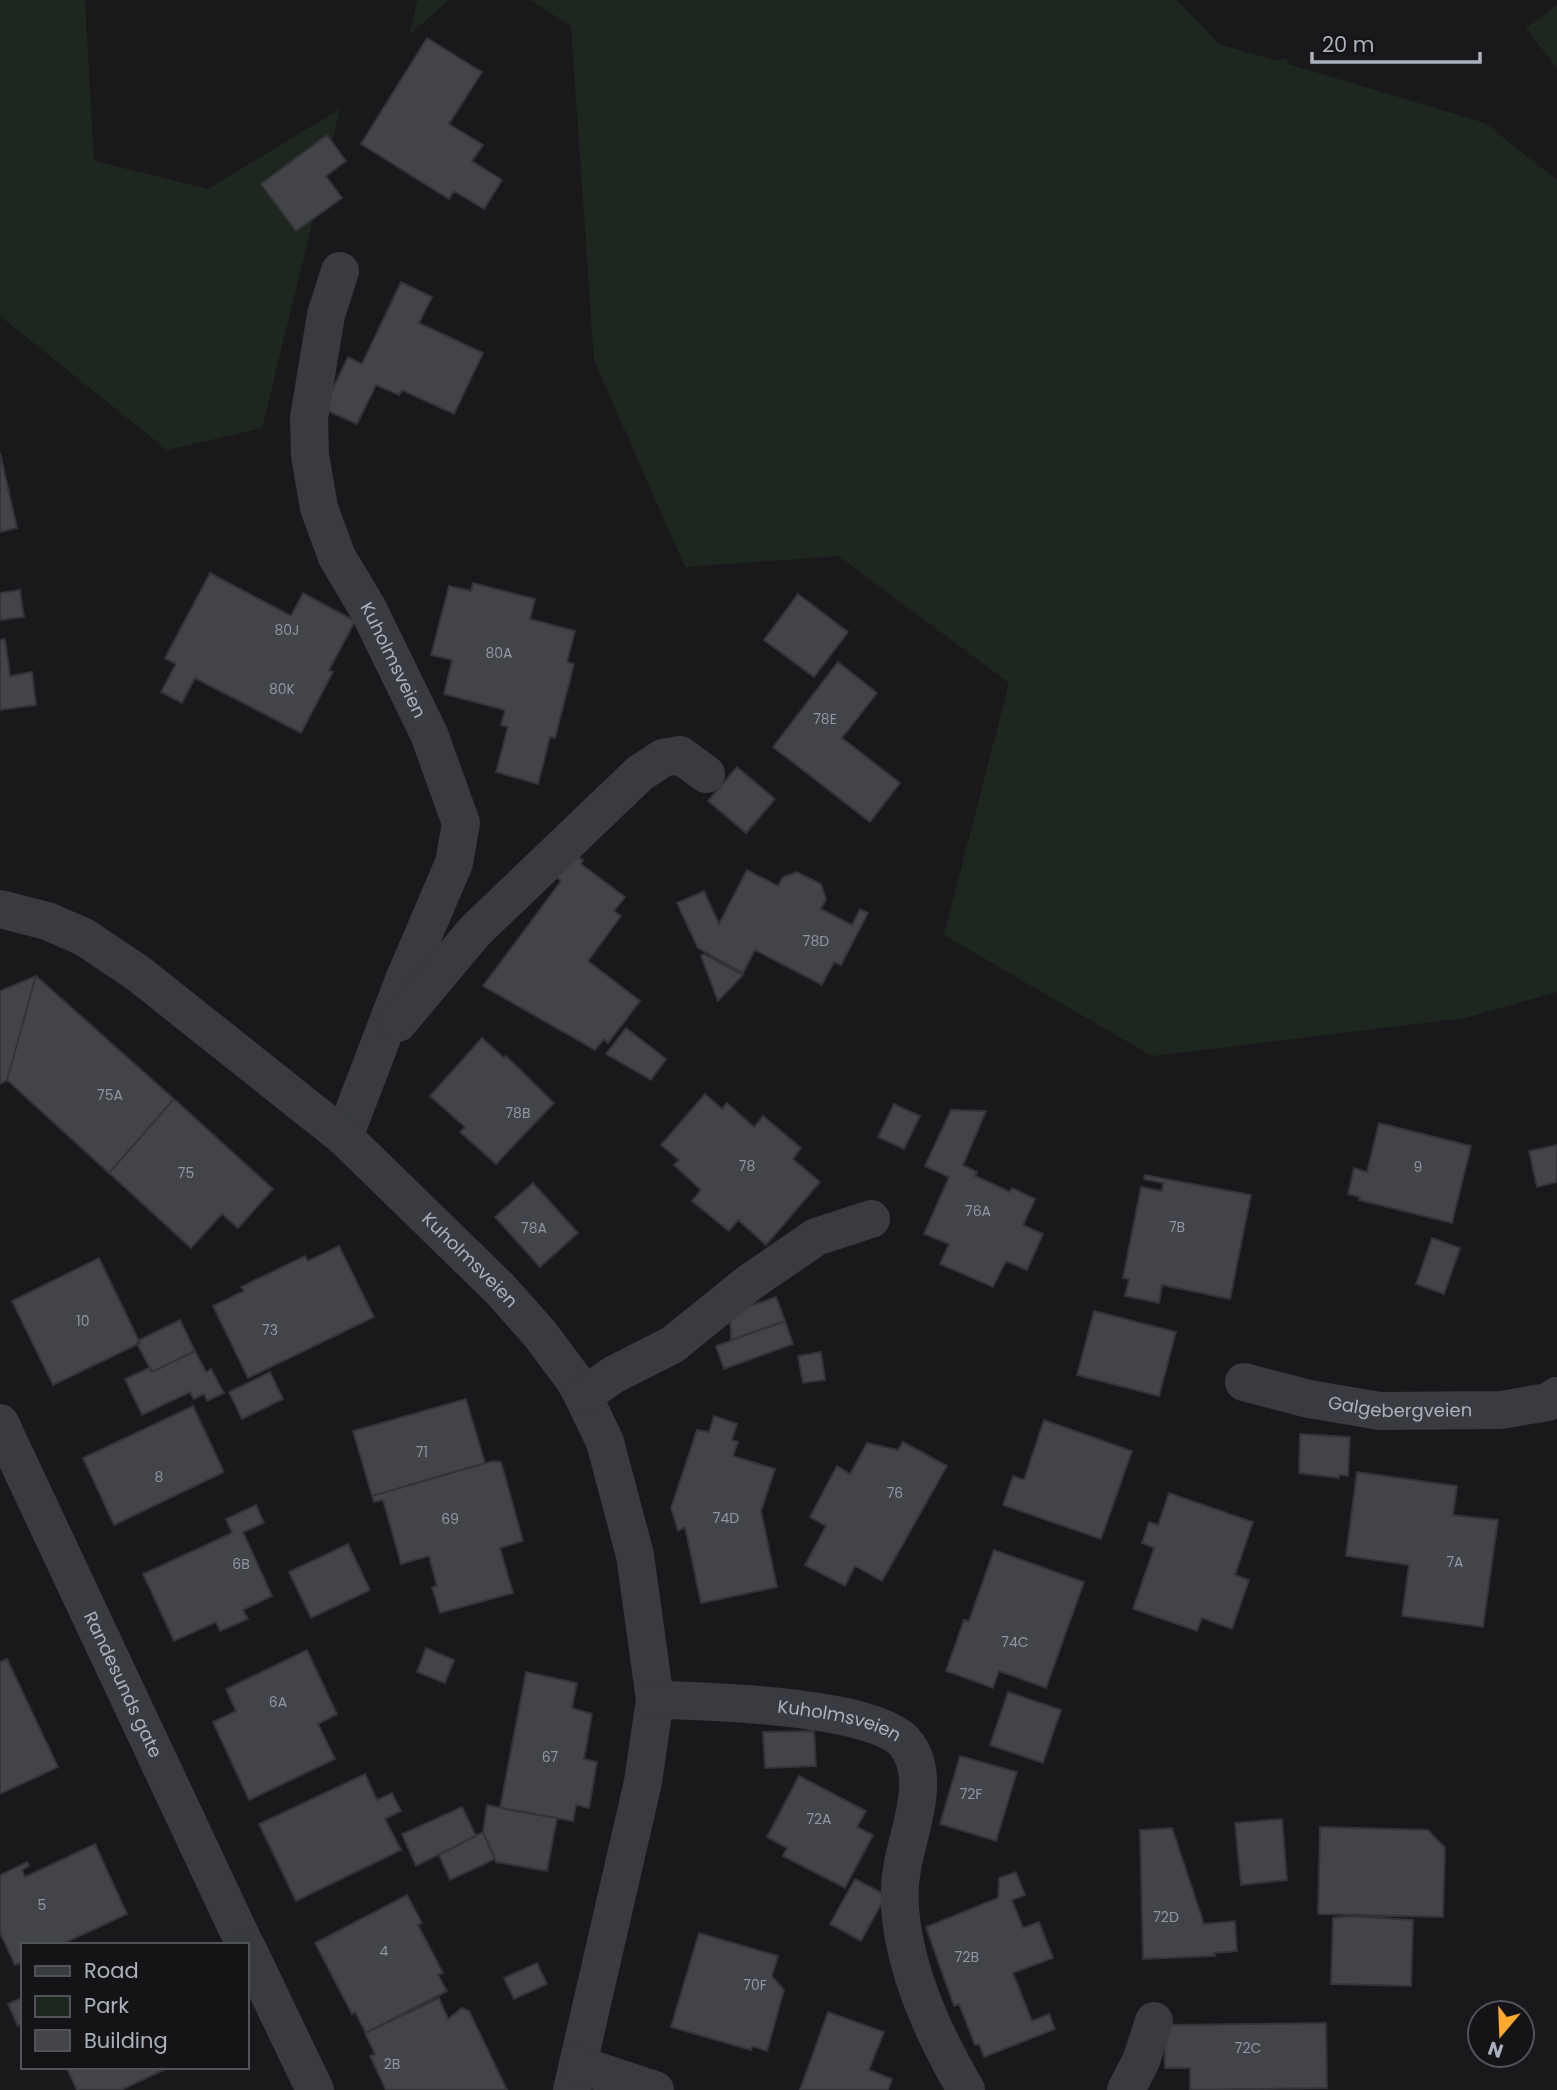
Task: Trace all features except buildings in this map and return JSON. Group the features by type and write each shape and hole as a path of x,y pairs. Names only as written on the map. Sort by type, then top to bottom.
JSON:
{"street":[{"name":"Kuholmsveien","path":"340,271 326,315 309,418 310,455 319,508 337,557 368,609 429,734 461,823 454,863 344,1137"},
{"name":"Kuholmsveien","path":"380,1044 475,931 640,773 663,758 680,755 706,774"},
{"name":"Kuholmsveien","path":"0,909 47,921 84,937 139,974 344,1137 500,1289 540,1334 583,1396 605,1442 635,1555 655,1700 643,1782 575,2078"},
{"path":"583,1396 612,1375 672,1345 749,1283 816,1237 871,1219"},
{"name":"Galgebergveien","path":"1244,1382 1309,1399 1380,1410 1501,1410 1548,1402 1557,1396"},
{"name":"Randesunds gate","path":"0,1423 244,1943"},
{"name":"Kuholmsveien","path":"655,1700 797,1709 849,1717 876,1725 906,1743 919,1774 901,1872 904,1938 930,2021 966,2090"},
{"name":"Randesunds gate","path":"248,1951 315,2090"},
{"path":"1126,2090 1141,2061 1154,2021"},
{"path":"575,2078 655,2090"}],"green space":[{"path":"0,0 85,0 94,161 208,189 340,109 262,428 167,450 0,316"},
{"path":"418,0 449,0 409,35"},
{"path":"530,0 1177,0 1219,44 1277,61 1287,58 1288,64 1485,123 1557,180 1557,992 1465,1018 1152,1056 944,935 1009,683 839,556 685,567 594,360 571,26"},
{"path":"1557,5 1557,68 1526,28"}]}
